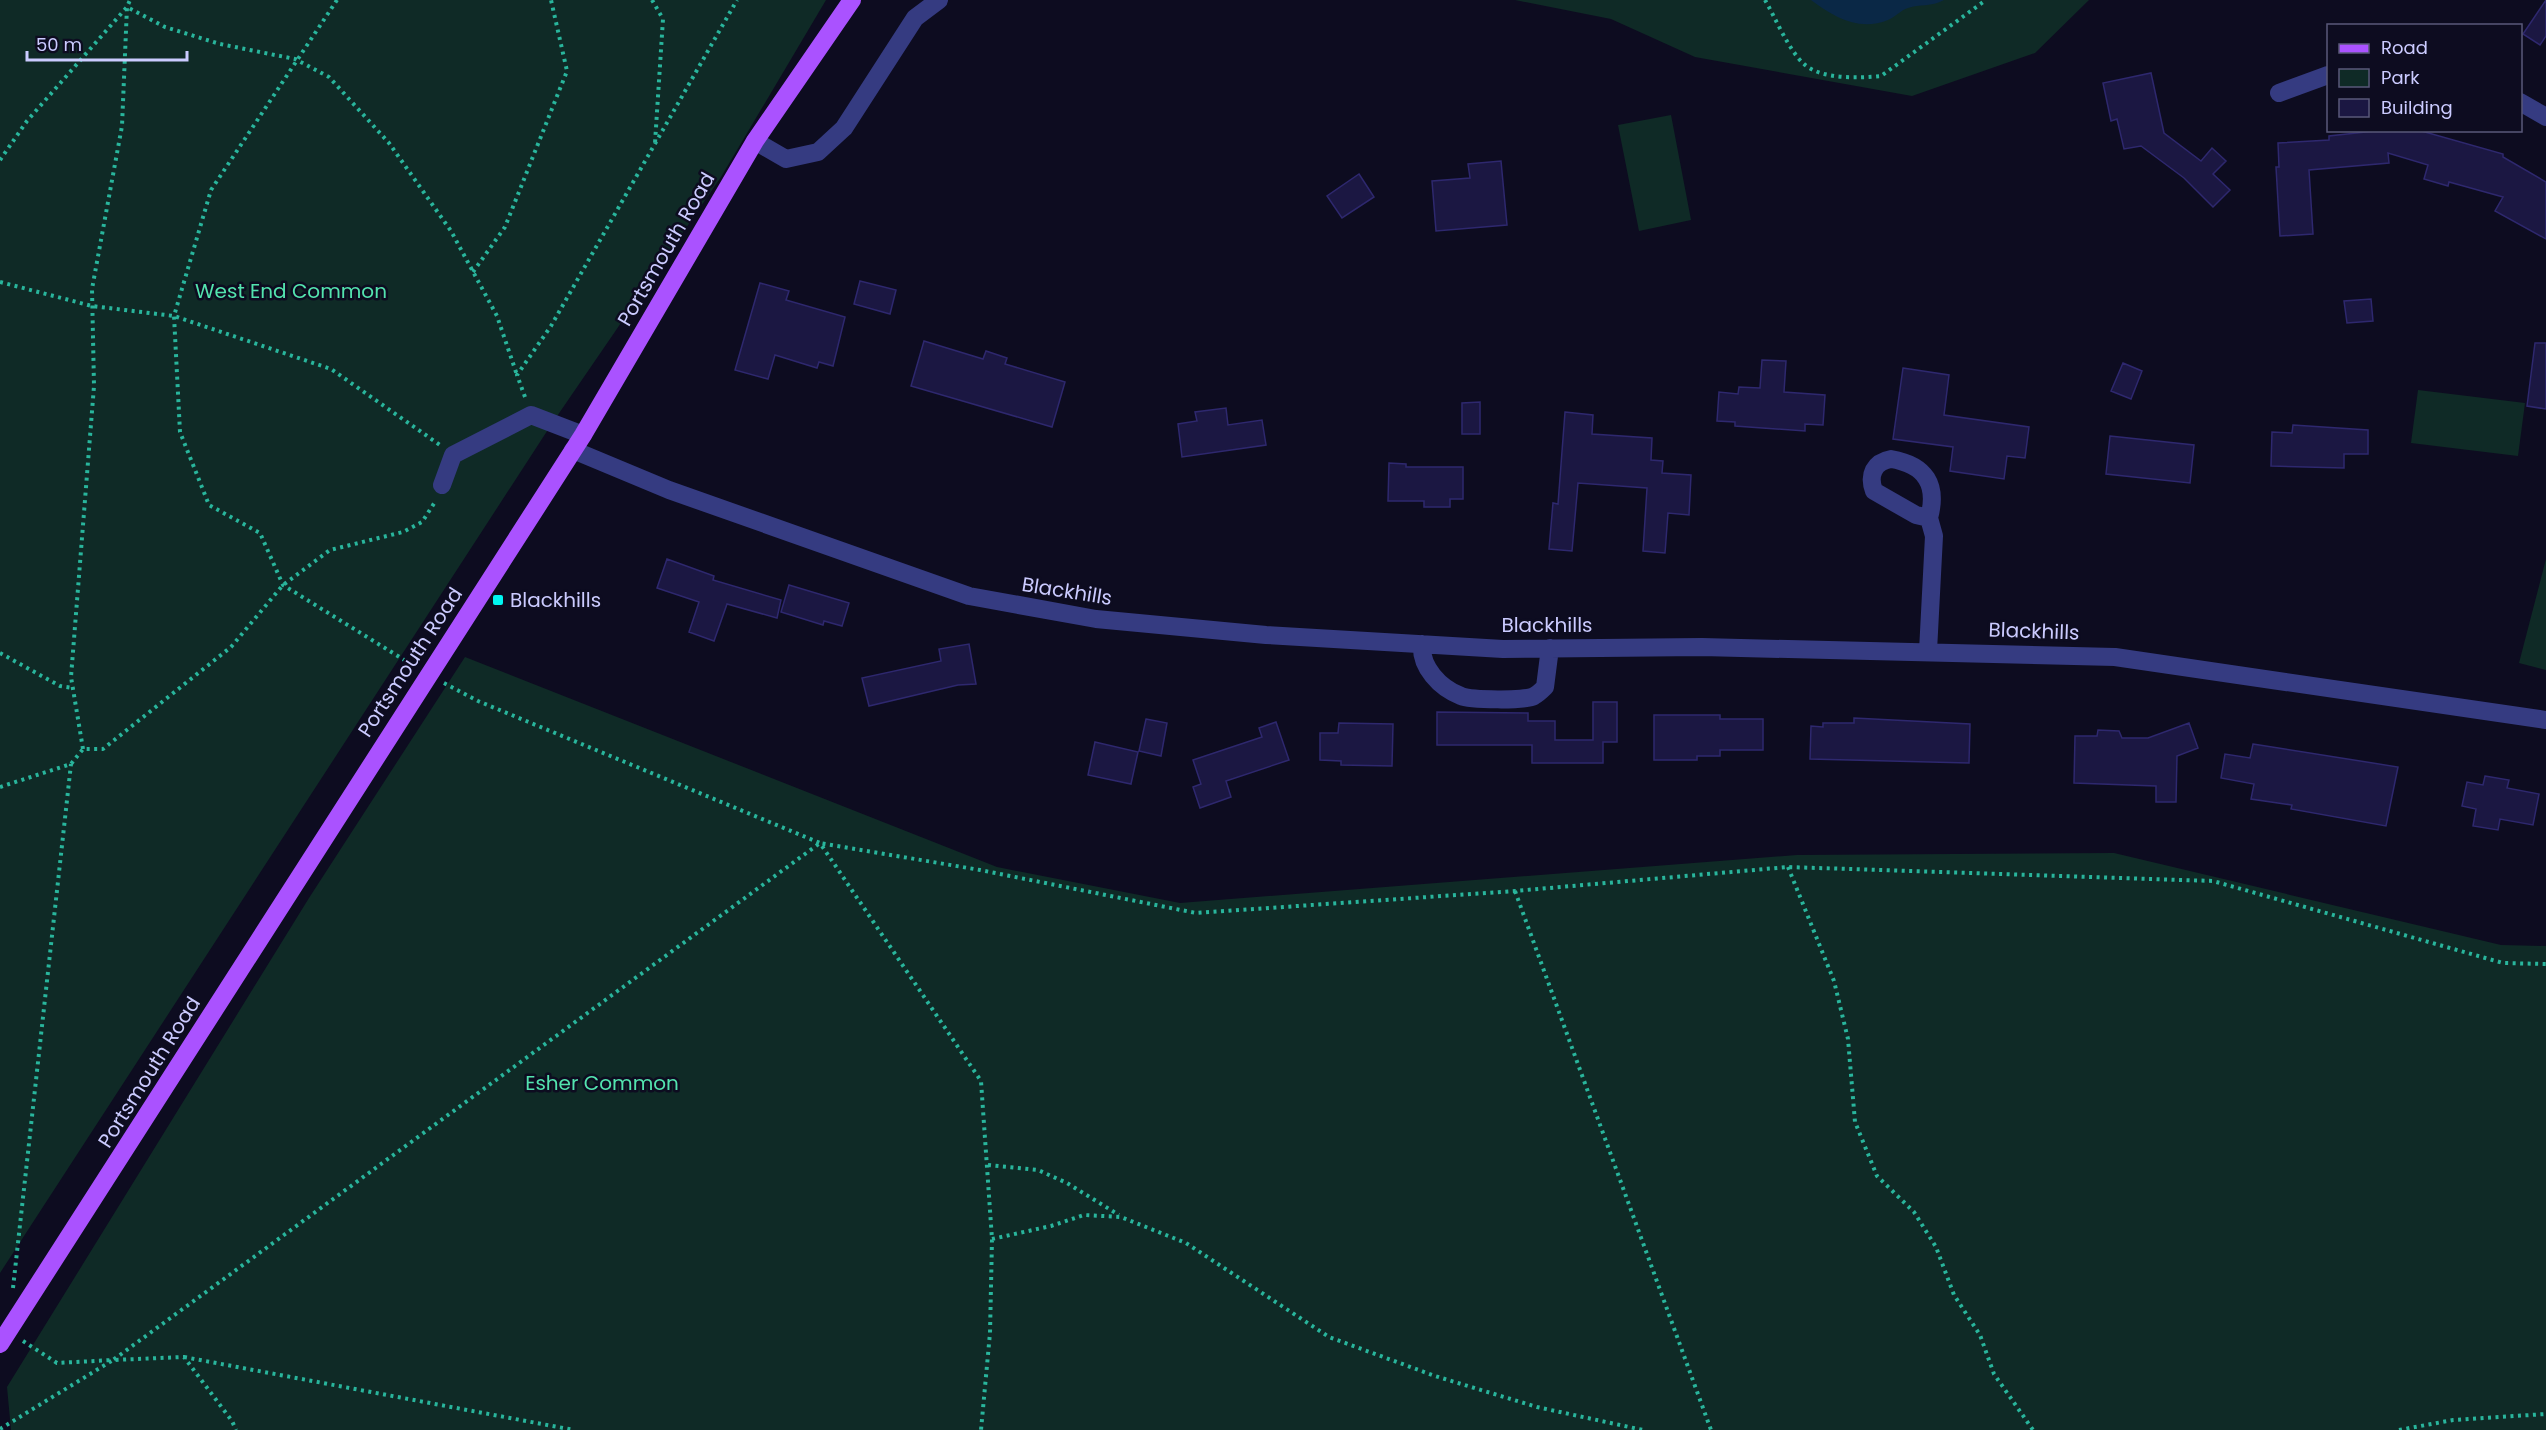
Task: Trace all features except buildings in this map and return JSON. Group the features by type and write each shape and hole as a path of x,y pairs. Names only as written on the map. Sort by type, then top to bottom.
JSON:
{"main road":[{"name":"Portsmouth Road","path":"4,1337 136,1136 428,674 583,435 755,141 852,0"}],"street":[{"path":"755,141 786,159 818,152 844,128 915,18 939,0"},
{"path":"2280,93 2327,75"},
{"path":"2522,103 2546,117"},
{"path":"442,484 453,454 531,415 583,435"},
{"name":"Blackhills","path":"573,450 669,490 969,596 1096,619 1164,627 1422,644 1550,648 1702,647 1928,651 2115,657 2546,720"},
{"path":"1928,651 1934,536 1929,518"},
{"path":"1422,644 1421,654 1434,678 1449,691 1463,698 1534,697 1545,687 1550,648"}],"path":[{"path":"0,160 27,122 127,7 130,0"},
{"path":"337,0 211,190 174,316 180,432 209,505 260,533 283,585 428,674 478,701 820,843 980,870 1196,913 1515,891 1788,867 2213,882 2503,963 2546,964"},
{"path":"473,272 505,227 567,71 551,0"},
{"path":"652,0 663,19 654,144"},
{"path":"517,375 551,326 737,0"},
{"path":"1765,0 1804,64 1829,73 1862,77 1881,76 1986,0"},
{"path":"127,7 165,27 220,44 296,59 329,77 389,143 451,231 496,316 531,415"},
{"path":"12,1296 71,764 83,749 71,677 94,386 92,289 122,126 127,7"},
{"path":"0,282 92,306 174,316 331,369 453,454"},
{"path":"83,749 104,749 136,726 160,703 231,647 283,585 330,550 403,532 422,522 434,505 442,484"},
{"path":"0,652 60,686 73,688"},
{"path":"0,787 71,764"},
{"path":"820,843 981,1081 992,1239 990,1333 981,1430"},
{"path":"0,1429 112,1360 820,843"},
{"path":"1788,867 1834,981 1848,1039 1855,1122 1877,1176 1914,1212 1936,1247 1954,1294 1980,1335 1994,1374 2033,1430"},
{"path":"1515,891 1712,1430"},
{"path":"988,1166 1038,1170 1067,1184 1121,1217 1186,1243 1329,1337 1436,1376 1537,1407 1643,1430"},
{"path":"992,1239 1051,1226 1084,1215 1121,1217"},
{"path":"4,1337 57,1363 184,1357 574,1430"},
{"path":"184,1357 232,1421 236,1430"},
{"path":"2399,1430 2453,1420 2546,1414"}],"green space":[{"name":"West End Common","path":"0,0 826,0 721,177 551,425 0,1273"},
{"path":"1515,0 2089,0 2035,53 1912,96 1695,57 1611,19"},
{"path":"1671,115 1691,220 1639,231 1618,125"},
{"path":"2418,390 2525,403 2518,456 2411,443"},
{"path":"2546,559 2546,670 2519,663"},
{"name":"Esher Common","path":"465,657 997,867 1180,903 1797,855 2114,853 2501,945 2546,946 2546,1430 11,1430 7,1387 309,898"}],"water":[{"path":"1811,0 1944,0 1935,4 1908,8 1888,20 1867,24 1847,21"}],"place":[{"name":"Blackhills","path":"498,600"}]}
